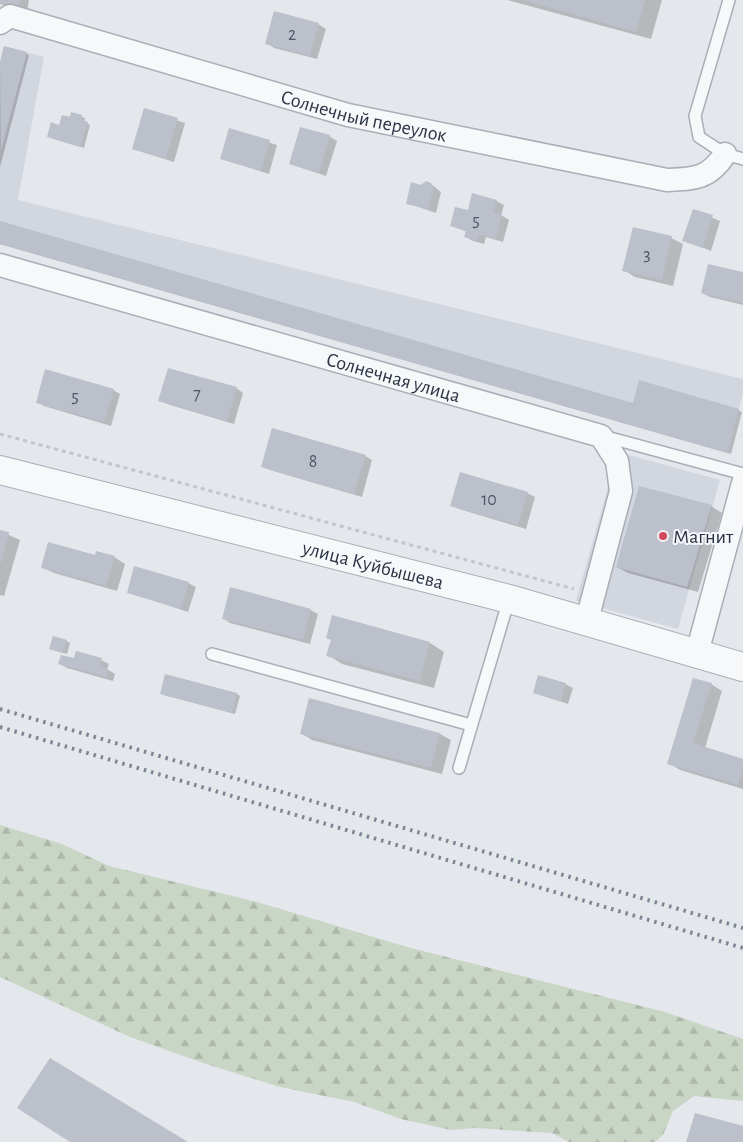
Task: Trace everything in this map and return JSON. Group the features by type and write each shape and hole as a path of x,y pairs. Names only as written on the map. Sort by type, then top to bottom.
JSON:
{"street":[{"name":"Солнечный переулок","path":"0,23 10,16 348,116 666,180 697,179 734,157"},
{"name":"Солнечная улица","path":"0,265 601,436"},
{"path":"587,620 621,491 617,461 601,436"},
{"name":"улица Куйбышева","path":"0,470 509,599 587,620 743,667"},
{"path":"697,653 743,483"}],"lane":[{"path":"729,0 695,116 699,137 734,157"},
{"path":"601,436 743,474"},
{"path":"459,768 509,599"},
{"path":"212,654 471,725"}],"path":[{"path":"0,434 593,594"}],"shaded area":[{"path":"4,46 44,57 18,200 743,379 743,392 728,453 0,244 0,62"},
{"path":"618,452 720,480 678,629 576,601"}],"green space":[{"path":"0,825 62,844 109,866 257,902 407,947 665,1012 743,1039 743,1101 694,1096 673,1111 663,1135 655,1142 569,1142 552,1133 475,1128 451,1130 401,1119 354,1102 280,1087 206,1064 130,1037 0,977"}],"building":[{"path":"0,0 21,0 19,7 0,3"},
{"path":"522,0 645,0 636,32"},
{"path":"274,11 319,23 310,56 265,44"},
{"path":"4,46 27,52 1,151 0,62"},
{"path":"144,108 178,118 166,159 132,149"},
{"path":"71,112 82,115 81,120 88,122 80,147 47,137 51,122 59,125 62,115 70,117"},
{"path":"300,127 330,135 319,173 289,164"},
{"path":"229,128 270,140 261,171 220,159"},
{"path":"426,181 434,187 428,209 406,204 411,182 421,185"},
{"path":"472,193 497,200 493,213 502,214 496,239 479,234 477,241 464,237 466,231 450,226 455,207 468,210"},
{"path":"693,209 713,215 703,248 682,241"},
{"path":"0,221 633,403 639,380 739,409 728,453 0,244"},
{"path":"633,227 672,236 662,280 622,271"},
{"path":"708,264 743,272 743,303 701,293"},
{"path":"168,368 237,387 227,421 158,401"},
{"path":"45,369 114,389 104,422 36,403"},
{"path":"272,428 366,455 354,494 261,467"},
{"path":"460,472 528,492 518,525 450,506"},
{"name":"Магнит","path":"639,486 712,505 687,587 616,567"},
{"path":"0,530 9,532 1,563 0,562"},
{"path":"48,542 95,555 96,551 115,556 106,586 41,568"},
{"path":"134,566 189,582 181,609 127,593"},
{"path":"230,587 311,609 303,640 222,619"},
{"path":"332,615 430,642 420,681 326,656 331,640 326,638"},
{"path":"53,636 67,640 63,653 49,649"},
{"path":"76,651 102,658 100,666 108,669 106,677 58,664 61,655 74,658"},
{"path":"165,674 237,693 232,713 160,694"},
{"path":"538,675 566,683 561,701 533,693"},
{"path":"693,678 712,683 693,743 743,759 743,770 738,785 667,764"},
{"path":"309,698 440,733 431,768 300,734"},
{"path":"50,1058 188,1142 70,1142 17,1108"},
{"path":"695,1113 743,1126 743,1142 686,1142"}],"railway":[{"path":"0,709 743,928"},
{"path":"0,727 743,948"}],"place":[{"name":"Магнит","path":"663,536"}]}
